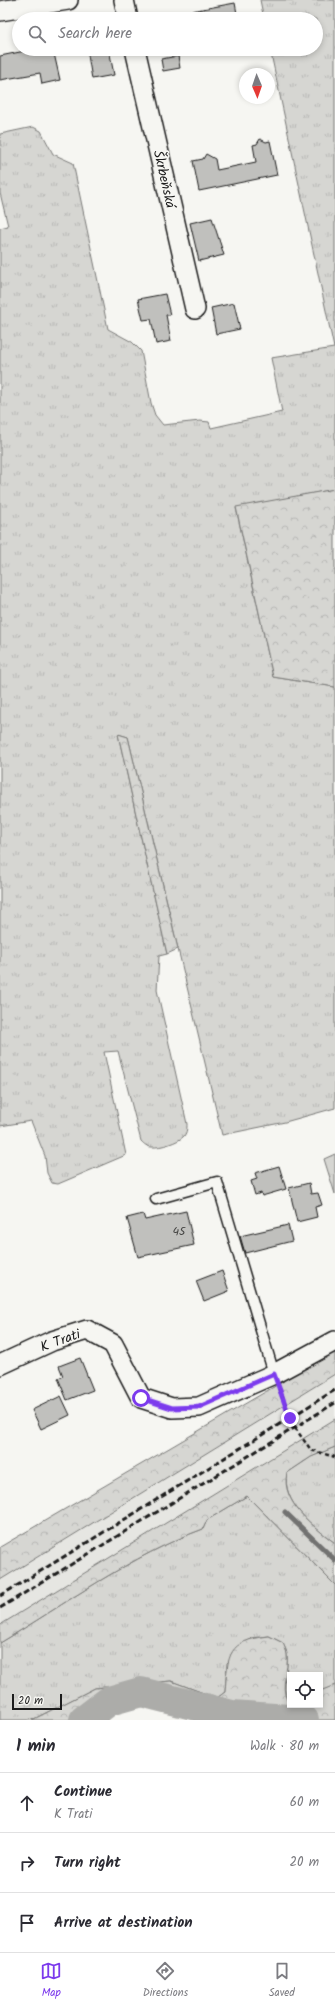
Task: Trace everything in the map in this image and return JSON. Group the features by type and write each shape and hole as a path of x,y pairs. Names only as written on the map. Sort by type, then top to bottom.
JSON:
{"street":[{"path":"0,11 68,0"},
{"path":"124,0 127,12"},
{"name":"Škrbeňská","path":"137,56 195,310"},
{"name":"K Trati","path":"0,1365 52,1341 87,1330 113,1344 141,1398 172,1408 199,1407 274,1374 335,1341"}],"lane":[{"path":"156,1199 217,1182 274,1374"}],"path":[{"path":"274,1374 290,1418 299,1434 311,1450 335,1457"}],"shaded area":[{"path":"335,1374 335,1419 0,1625 0,1580"}],"green space":[{"path":"260,0 335,0 335,489 236,508 273,677 335,687 335,1108 285,1122 222,1135 128,737 118,734 167,954 159,956 157,990 187,1124 187,1130 182,1138 164,1146 150,1147 142,1142 118,1051 104,1052 126,1155 58,1184 52,1183 47,1173 45,1156 31,1121 0,1126 0,228 8,226 0,193 0,134 33,127 41,131 53,154 73,163 108,329 132,342 141,351 151,403 155,415 163,425 200,421 209,422 211,428 282,412 271,358 334,348 271,56 323,56 323,12 263,12"},
{"path":"335,489 335,687 273,677 236,507"},
{"path":"118,734 128,737 178,949 167,954"},
{"path":"335,1154 335,1194 324,1159"},
{"path":"335,1347 335,1374 0,1580 0,1547 284,1381 282,1374"},
{"path":"335,1419 335,1447 311,1457 287,1473 286,1484 289,1494 300,1513 335,1543 335,1585 247,1496 207,1520 203,1529 150,1552 125,1566 0,1643 0,1625"},
{"path":"335,1447 335,1543 318,1530 301,1513 294,1504 286,1484 287,1473 311,1457"},
{"path":"247,1496 335,1585 334,1687 323,1690 323,1672 287,1672 287,1700 285,1695 285,1684 287,1652 283,1643 269,1636 251,1638 227,1663 225,1692 217,1698 171,1681 95,1688 32,1720 0,1720 0,1643 125,1566 150,1552 203,1529 207,1520"},
{"path":"269,1636 283,1643 287,1652 284,1689 287,1700 287,1708 323,1708 323,1690 335,1685 335,1720 232,1720 229,1707 149,1687 111,1693 88,1705 74,1720 32,1720 95,1688 171,1681 217,1698 225,1692 227,1668 232,1652 237,1646 255,1638"}],"building":[{"path":"235,3 237,12 186,12"},
{"path":"12,54 12,56 55,56 60,80 42,84 40,73 0,80 0,56"},
{"path":"88,56 110,56 114,75 92,79"},
{"path":"178,56 180,68 163,71 161,59"},
{"path":"260,139 266,142 270,141 277,175 199,191 193,161 203,159 206,154 215,159 217,170 256,162 253,145 257,144"},
{"path":"212,218 224,255 199,261 190,223"},
{"path":"165,294 170,315 166,315 171,341 156,344 151,319 143,320 138,299"},
{"path":"234,303 240,329 216,334 211,308"},
{"path":"279,1166 286,1189 262,1196 261,1193 255,1195 251,1181 257,1179 255,1173"},
{"path":"309,1183 311,1194 318,1193 322,1205 315,1207 317,1217 297,1222 289,1188"},
{"path":"186,1211 194,1245 138,1257 127,1218 143,1214 145,1220"},
{"path":"288,1225 292,1241 245,1253 240,1236"},
{"path":"222,1271 229,1291 204,1301 196,1281"},
{"path":"80,1358 93,1390 67,1400 58,1378 63,1376 59,1366"},
{"path":"61,1396 70,1415 41,1429 32,1410"}],"waterway":[{"path":"285,1512 335,1560"},
{"path":"84,1720 109,1701 141,1692 232,1715 304,1720"}],"railway":[{"path":"0,1596 335,1390"},
{"path":"0,1608 335,1403"}],"route":[{"path":"141,1398 172,1408 199,1407 274,1374 290,1418"}]}
